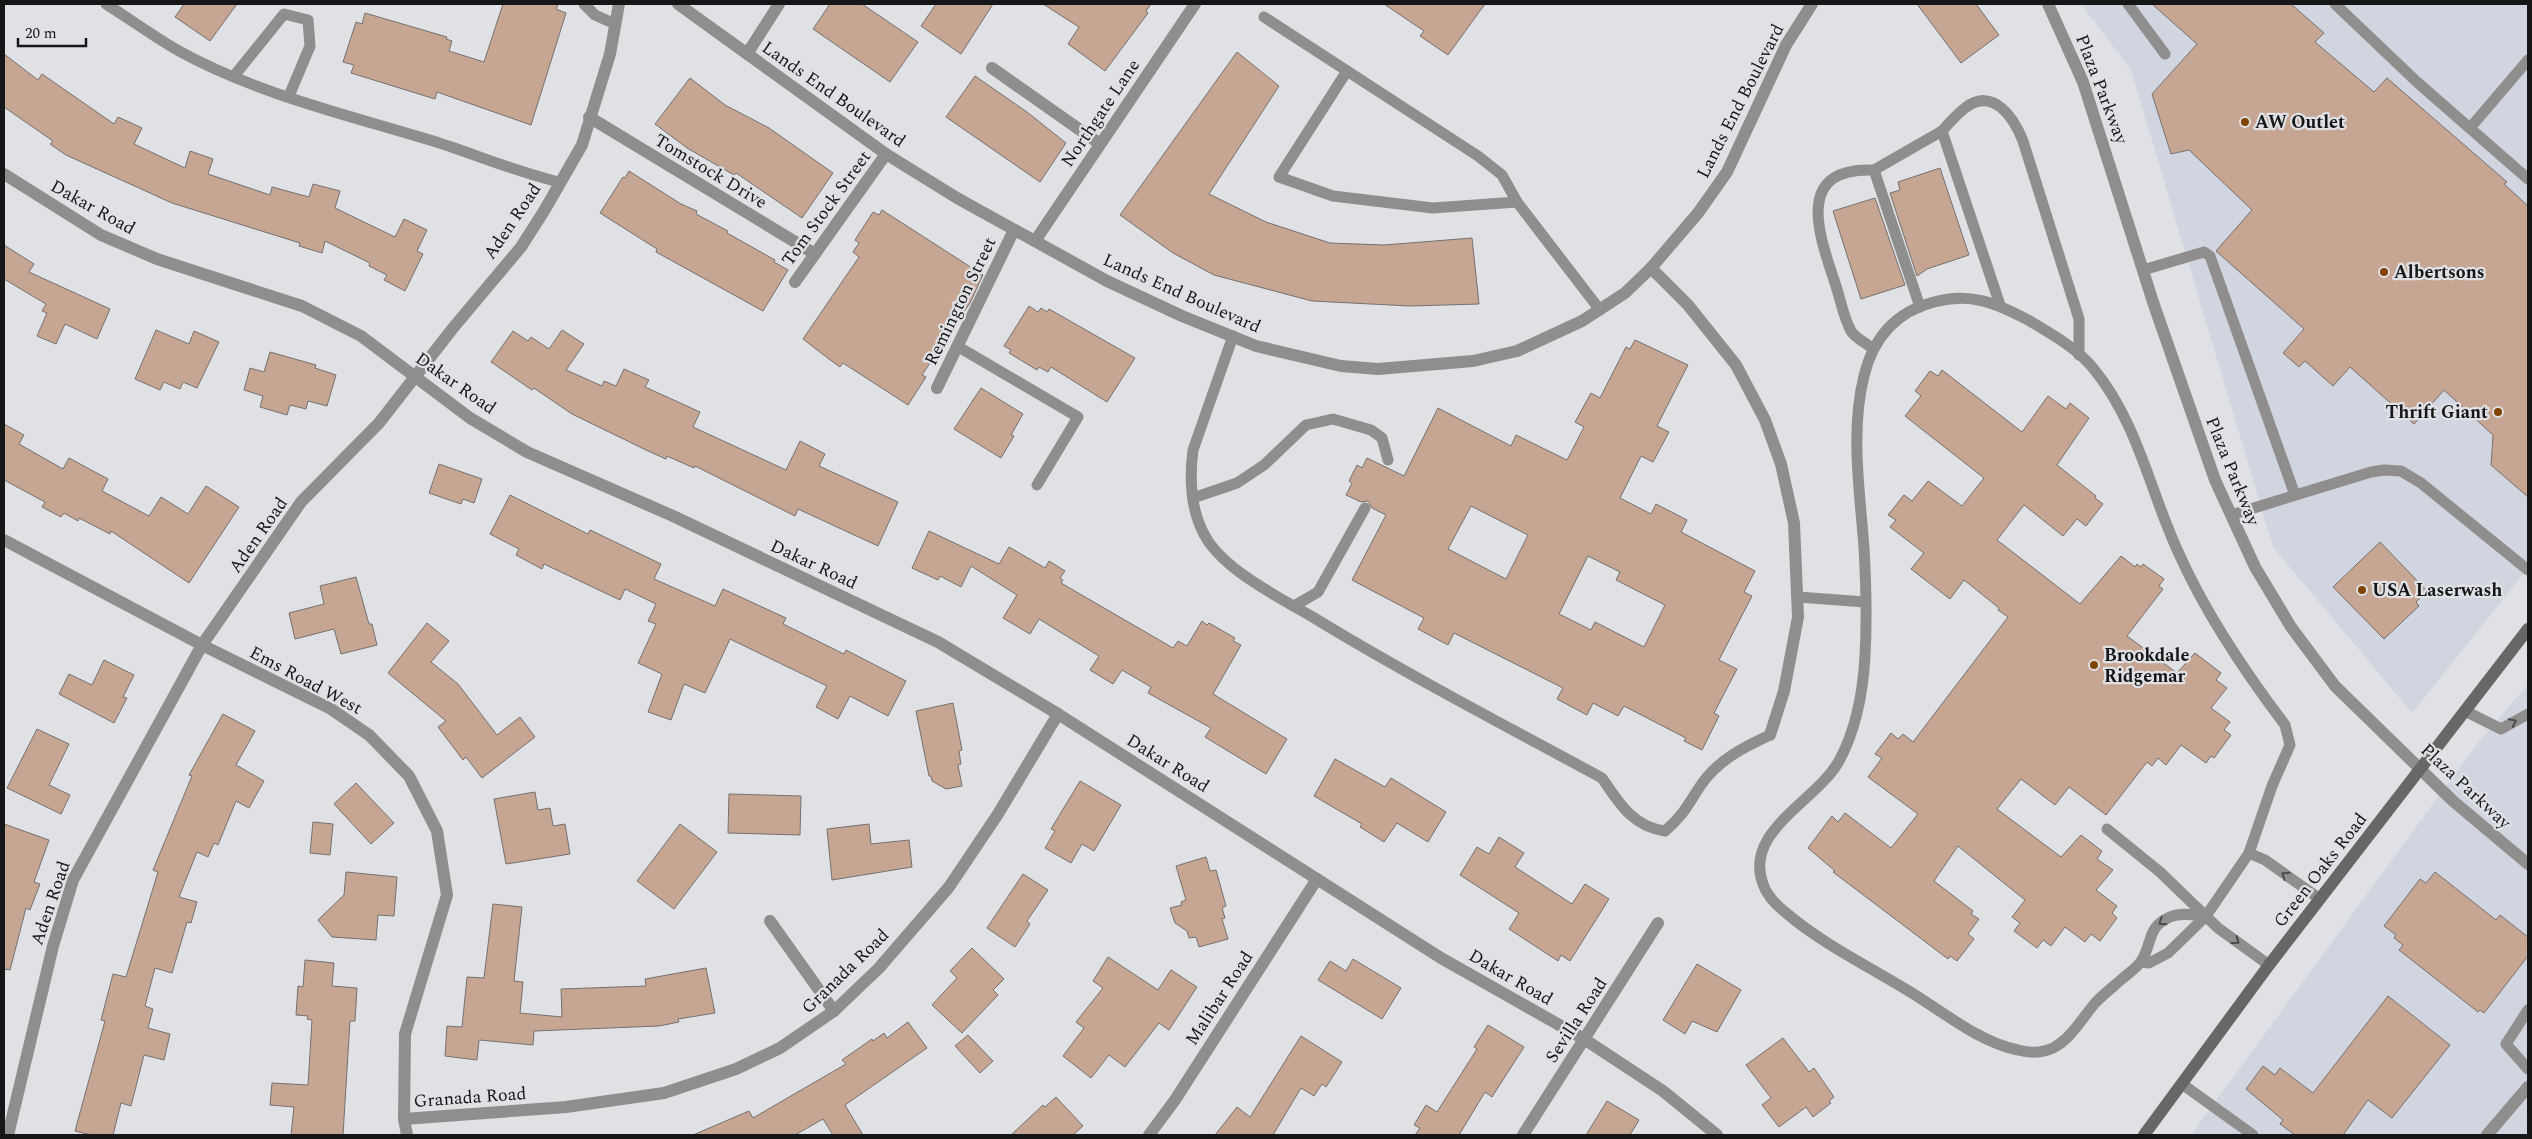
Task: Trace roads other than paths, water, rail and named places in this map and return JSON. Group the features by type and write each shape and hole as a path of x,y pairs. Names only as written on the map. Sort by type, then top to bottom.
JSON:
{"main road":[{"name":"Green Oaks Road","path":"2144,1135 2269,965 2528,629"}],"street":[{"name":"Aden Road","path":"8,1135 53,946 73,880 202,645 301,502 379,423 521,247 582,145 589,117 596,106 608,62 619,4"},
{"name":"Lands End Boulevard","path":"678,4 886,154 957,198 1107,281 1182,316 1256,346 1341,366 1378,369 1473,361 1517,351 1582,321 1626,293 1651,268 1698,213 1727,172 1786,46 1812,4"},
{"path":"747,54 779,4"},
{"name":"Northgate Lane","path":"1035,241 1195,4"},
{"name":"Plaza Parkway","path":"2050,4 2083,82 2143,270 2212,471 2255,568 2291,627 2335,686 2421,768 2452,801 2528,864"},
{"path":"992,68 1100,144"},
{"name":"Tomstock Drive","path":"589,117 815,254"},
{"name":"Tom Stock Street","path":"795,282 886,154"},
{"name":"Dakar Road","path":"4,174 101,235 157,259 302,306 361,336 470,418 527,452 673,516 938,642 1058,714 1441,958 1584,1039 1663,1091 1717,1135"},
{"name":"Remington Street","path":"936,388 1014,230"},
{"path":"1651,268 1688,305 1736,365 1765,420 1781,464 1794,523 1798,597 1796,626 1784,691 1770,735"},
{"name":"Ems Road West","path":"4,540 202,645 331,709 369,735 409,776 437,831 447,895 405,1034 404,1119 407,1135"},
{"name":"Granada Road","path":"404,1119 566,1107 664,1093 736,1069 780,1048 834,1011 879,968 949,887 998,814 1058,714"},
{"name":"Malibar Road","path":"1149,1135 1175,1100 1317,879"},
{"path":"770,920 834,1011"},
{"name":"Sevilla Road","path":"1523,1135 1658,923"},
{"path":"2487,1135 2528,1087"}],"lane":[{"path":"106,4 179,51 234,76 289,96 493,160 530,175 559,182"},
{"path":"584,4 595,15 615,24"},
{"path":"2128,4 2165,54"},
{"path":"2335,4 2417,82 2528,179"},
{"path":"234,76 284,14 308,20 310,46 289,96"},
{"path":"1264,17 1478,156 1502,176 1517,202 1600,310"},
{"path":"2470,128 2528,60"},
{"path":"1347,71 1279,177 1333,196 1433,208 1517,202"},
{"path":"1872,348 1852,332 1821,241 1817,204 1820,193 1846,171 1874,170 1942,131 1966,107 1982,101 2005,109 2015,121 2023,141 2079,319 2079,355"},
{"path":"1942,131 2000,305"},
{"path":"1874,170 1920,306"},
{"path":"2143,270 2204,252 2210,256 2296,495"},
{"path":"2142,962 2149,963 2168,953 2206,916 2249,853 2269,795 2290,745 2289,734 2285,725 2246,673 2188,572 2164,519 2139,445 2091,364 2045,330 2000,305 1973,297 1948,298 1920,306 1905,314 1888,328 1872,348 1862,381 1858,440 1858,499 1864,546 1865,659 1859,704 1851,735 1837,765 1818,789 1772,831 1764,843 1759,856 1759,872 1770,899 1783,912 1832,944 1979,1034 2016,1050 2048,1051 2061,1043 2097,1001 2142,962 2152,929 2174,914 2206,916"},
{"path":"1233,336 1193,450 1191,469 1196,520 1208,541 1222,558 1294,606 1385,661 1602,778 1623,809 1650,829 1665,830 1682,817 1702,783 1733,753 1770,735"},
{"path":"957,346 1078,417 1037,485"},
{"path":"1193,498 1237,483 1264,464 1306,425 1333,419 1371,430 1382,438 1388,460"},
{"path":"2231,515 2371,472 2384,470 2401,472 2421,483 2528,570"},
{"path":"1294,606 1318,592 1364,508"},
{"path":"1798,597 1865,602"},
{"path":"2465,711 2501,728 2528,714"},
{"path":"2106,829 2160,872 2218,928 2269,965"},
{"path":"2249,853 2265,860 2320,899"},
{"path":"2528,1010 2506,1044 2528,1070"},
{"path":"2182,1084 2253,1135"}],"place":[{"name":"AW Outlet","path":"2245,122"},
{"name":"Albertsons","path":"2384,272"},
{"name":"Thrift Giant","path":"2498,412"},
{"name":"USA Laserwash","path":"2362,590"},
{"name":"Brookdale Ridgemar","path":"2094,665"}]}
